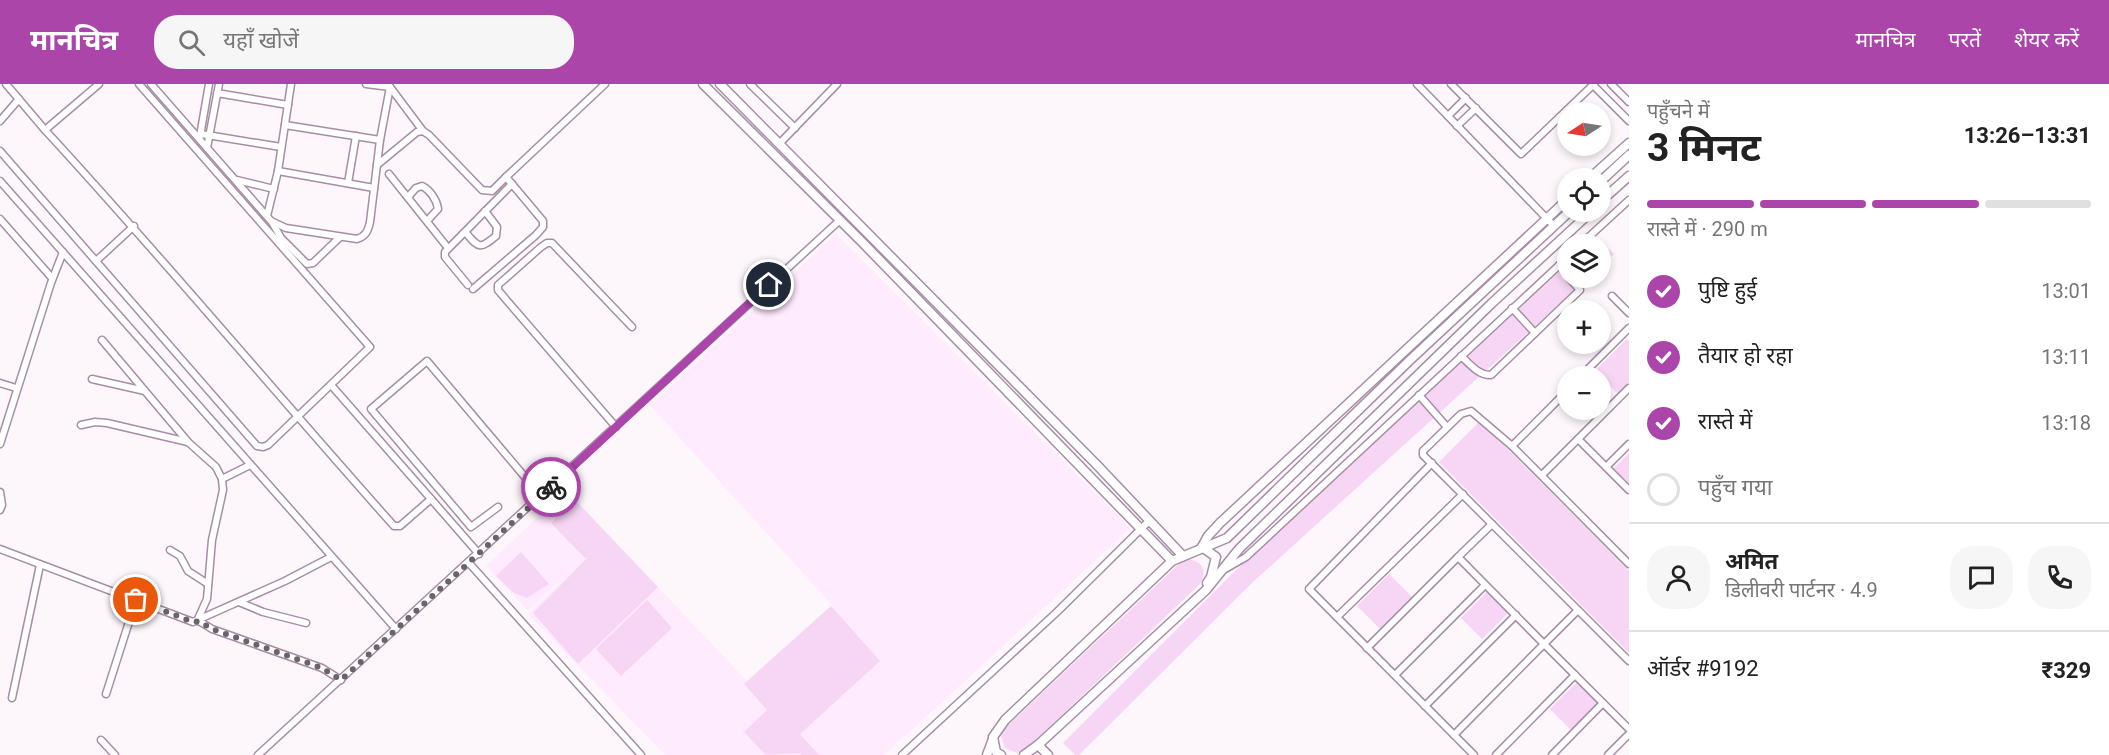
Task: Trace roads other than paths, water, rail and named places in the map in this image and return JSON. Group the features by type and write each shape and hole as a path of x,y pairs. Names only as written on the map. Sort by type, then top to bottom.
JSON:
{"street":[{"path":"6,84 45,130 134,226 297,417 394,526 400,526 431,499"},
{"path":"45,130 99,84"},
{"path":"0,151 257,446 268,446 370,347 139,84"},
{"path":"200,137 209,84"},
{"path":"207,148 219,84"},
{"path":"269,219 291,84"},
{"path":"366,84 389,86 423,131 482,190 492,191 605,84"},
{"path":"703,84 840,220 1172,561"},
{"path":"750,84 795,128"},
{"path":"779,144 837,84"},
{"path":"1417,84 1554,226"},
{"path":"1451,84 1521,154 1594,84 1629,121"},
{"path":"1611,84 1629,102"},
{"path":"150,97 152,85"},
{"path":"152,85 200,137 269,219 282,238 307,264 313,263 340,237"},
{"path":"269,219 286,228 357,239 363,237 368,231 389,86"},
{"path":"725,86 779,144 1183,556"},
{"path":"217,93 288,105"},
{"path":"0,121 19,99"},
{"path":"1448,116 1466,99"},
{"path":"1457,126 1476,108"},
{"path":"285,125 380,140"},
{"path":"377,165 417,132 423,131"},
{"path":"200,137 209,135 281,147"},
{"path":"348,183 356,136"},
{"path":"1601,168 1629,143"},
{"path":"1611,172 1629,155"},
{"path":"278,171 374,188"},
{"path":"389,174 448,248"},
{"path":"1611,192 1629,176"},
{"path":"506,177 512,184 543,221 543,227 470,287 445,257 445,252 512,184"},
{"path":"236,180 274,189"},
{"path":"0,181 396,629"},
{"path":"408,197 416,188 422,186 427,188 438,203 438,209 427,221"},
{"path":"1592,234 1629,200"},
{"path":"1202,548 1208,536 1220,523 1557,209"},
{"path":"465,232 476,245 480,246 496,236 497,227 485,211"},
{"path":"0,219 52,278"},
{"path":"258,755 840,220"},
{"path":"987,755 993,737 1005,720 1172,561 1227,538 1409,361 1558,222"},
{"path":"1028,754 1197,599 1248,540 1484,311 1580,222"},
{"path":"96,261 134,226"},
{"path":"862,243 870,236"},
{"path":"616,427 498,290 498,285 541,247 552,243 632,327"},
{"path":"0,444 52,278 63,252"},
{"path":"1223,570 1246,557 1557,267"},
{"path":"1461,356 1478,372 1487,376 1491,375 1580,290 1578,288"},
{"path":"1612,296 1629,313"},
{"path":"1512,308 1535,333"},
{"path":"1591,366 1629,328"},
{"path":"102,340 189,442 216,467 222,478 223,490 212,540 207,599 198,621"},
{"path":"498,507 471,527 371,409 427,361 541,496"},
{"path":"92,379 146,391"},
{"path":"0,383 16,388"},
{"path":"331,385 479,554"},
{"path":"1542,476 1629,388"},
{"path":"1419,395 1447,427"},
{"path":"1512,446 1557,401"},
{"path":"1628,561 1512,446 1471,411 1461,414 1423,451 1423,455 1629,661"},
{"path":"81,425 95,422 107,423 189,442"},
{"path":"1578,439 1629,490"},
{"path":"1606,467 1629,444"},
{"path":"1432,463 1309,589 1474,755"},
{"path":"222,478 250,465"},
{"path":"0,492 0,507"},
{"path":"1337,617 1463,494"},
{"path":"902,755 1058,611 1150,520"},
{"path":"1367,648 1492,524"},
{"path":"1197,599 1211,577 1216,557 1202,548"},
{"path":"0,549 193,622 285,582 331,556"},
{"path":"170,550 180,556 188,572 208,584"},
{"path":"1458,557 1629,729"},
{"path":"469,563 641,755"},
{"path":"12,698 40,565"},
{"path":"1395,675 1485,585"},
{"path":"106,694 136,600"},
{"path":"239,602 263,612 306,623"},
{"path":"1454,735 1578,610"},
{"path":"1425,706 1516,615"},
{"path":"198,621 212,629 322,668 341,680"},
{"path":"1496,755 1575,675"},
{"path":"1552,755 1604,703"},
{"path":"1608,755 1629,734"},
{"path":"993,737 996,752 1000,755"},
{"path":"101,740 116,755"},
{"path":"1038,745 1048,755"}]}
